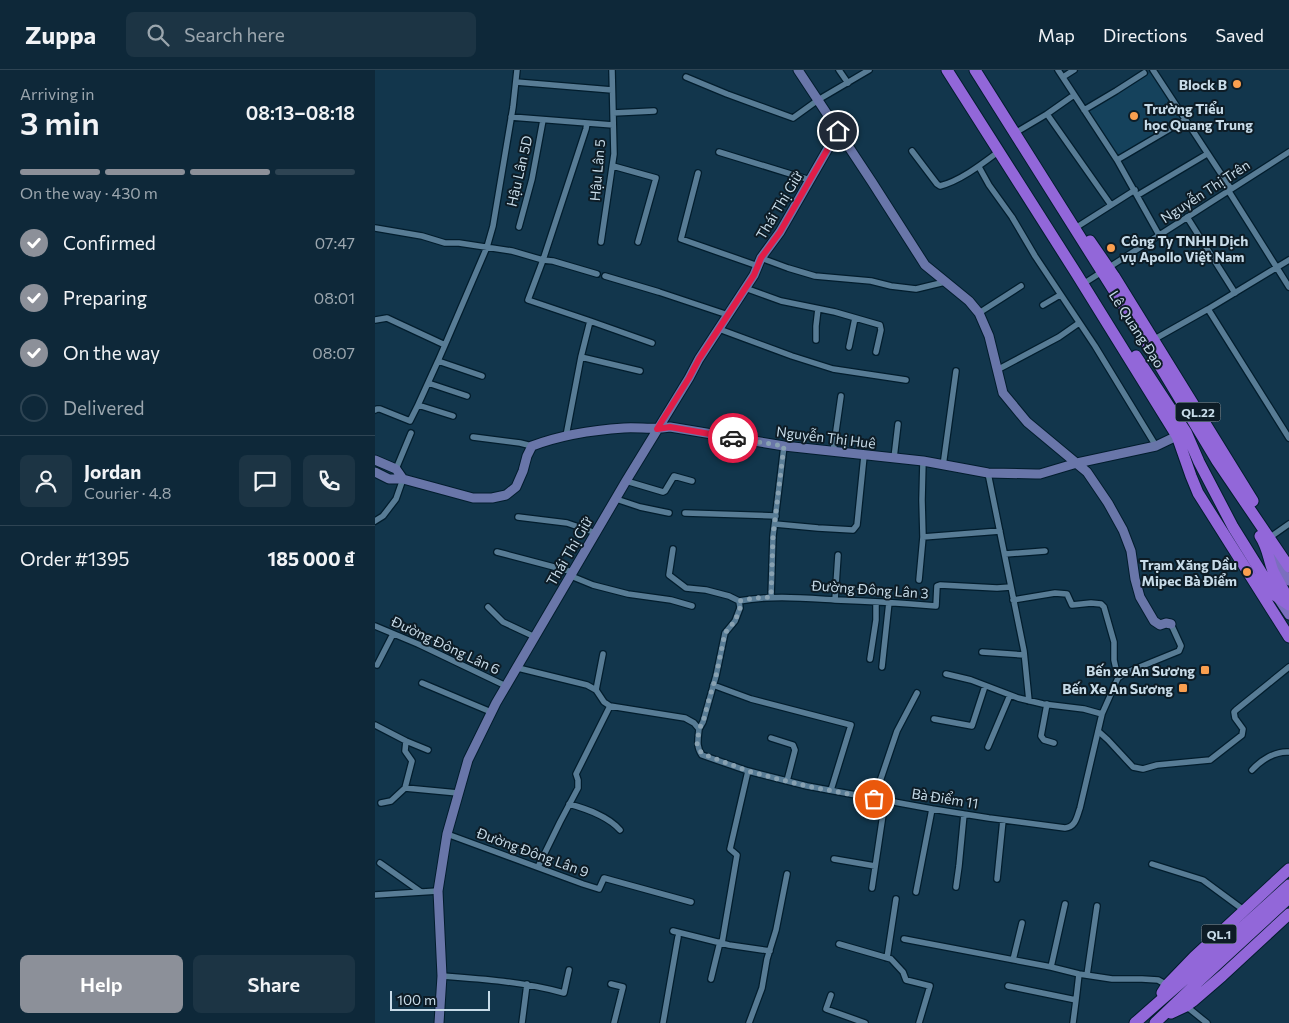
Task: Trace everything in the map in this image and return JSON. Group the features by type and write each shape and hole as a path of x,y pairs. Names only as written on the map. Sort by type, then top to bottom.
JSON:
{"highway":[{"name":"Lê Quang Đạo","path":"947,70 1076,273 1085,283"},
{"name":"Lê Quang Đạo","path":"955,70 1085,283 1181,434 1213,489 1289,637"},
{"name":"Lê Quang Đạo","path":"975,70 1136,319 1243,510 1289,557"},
{"name":"Lê Quang Đạo","path":"983,70 1080,225 1105,270"},
{"name":"Lê Quang Đạo","path":"1136,319 1153,340 1270,539 1289,567"},
{"name":"Lê Quang Đạo","path":"1181,434 1191,476 1198,493 1215,520 1268,598 1289,605"},
{"path":"1213,489 1215,520"},
{"name":"Lê Quang Đạo","path":"1270,539 1269,560 1289,600"},
{"name":"QL.1","path":"1155,1005 1167,985 1194,957 1289,869"},
{"name":"QL.1","path":"1159,1020 1196,976 1289,885"},
{"name":"QL.1","path":"1135,1023 1155,1005 1196,976 1289,898"},
{"name":"QL.1","path":"1159,1020 1186,1006 1222,976 1289,914"}],"main road":[{"path":"1270,539 1289,582"},
{"path":"1268,598 1289,615"}],"street":[{"path":"375,410 380,409 410,421 487,247 493,226 517,70"},
{"name":"Hậu Lân 5","path":"601,242 614,154 612,70"},
{"path":"798,70 925,265 969,301 979,313 989,336 1003,393 1027,422 1087,472 1108,503 1123,530 1131,551 1140,597 1154,620 1160,625 1171,624 1181,646 1179,651 1125,673 1118,678 1114,660 1114,642 1101,604 1072,605 1067,594 1055,593 1013,600"},
{"path":"839,70 848,83"},
{"path":"686,77 793,118 818,100 869,70"},
{"path":"1058,70 1117,160 1159,235"},
{"path":"1063,78 1074,70"},
{"path":"1153,70 1230,190 1289,287"},
{"path":"1084,110 1144,73"},
{"path":"516,82 612,90"},
{"path":"1020,130 1074,95"},
{"path":"613,113 655,111"},
{"path":"1047,114 1111,206"},
{"path":"511,117 613,125"},
{"name":"Hậu Lân 5D","path":"519,227 533,179 543,120"},
{"path":"1117,160 1185,120"},
{"path":"587,123 587,129 528,300 652,343"},
{"name":"Thái Thị Giữ","path":"439,1023 442,976 438,891 447,834 468,760 491,712 657,429 699,359 754,275 838,131"},
{"path":"912,151 940,186 979,167 998,152"},
{"path":"719,152 810,180"},
{"name":"Nguyễn Thị Trên","path":"1085,283 1289,152"},
{"path":"1080,225 1207,154"},
{"path":"613,166 656,178 638,242"},
{"path":"979,167 1095,346 1156,446"},
{"path":"698,173 681,239 815,276 917,288 945,282"},
{"path":"1187,217 1235,293"},
{"path":"375,228 421,236 445,243 459,243 512,251 597,274"},
{"path":"1153,340 1289,260"},
{"path":"605,276 728,315"},
{"path":"979,313 1021,286"},
{"path":"745,288 781,301 855,318 880,326 881,330 876,352"},
{"path":"1043,305 1060,294"},
{"path":"816,340 818,309"},
{"path":"1208,309 1289,438"},
{"path":"375,320 387,318 445,345"},
{"path":"849,347 855,318"},
{"path":"566,436 581,356 590,321"},
{"path":"997,370 1079,323"},
{"path":"719,329 792,356 833,368 906,380"},
{"path":"581,356 640,372"},
{"path":"438,361 482,376"},
{"path":"943,466 956,371"},
{"path":"428,383 467,396"},
{"path":"833,452 841,396"},
{"path":"418,405 453,416"},
{"path":"894,458 898,424"},
{"name":"Nguyễn Thị Huê","path":"532,446 551,439 586,432 625,428 657,429 670,427 784,446 923,461 988,473 1040,474 1077,463 1156,446 1181,434"},
{"path":"396,470 411,432"},
{"path":"375,472 389,479 403,478 473,498 492,498 506,495 516,487 532,446 473,437"},
{"path":"771,597 775,524 784,446"},
{"path":"775,524 853,530 857,525 864,456"},
{"path":"375,460 396,470 403,478"},
{"path":"919,580 923,537 923,461"},
{"path":"988,473 1024,655 1029,701"},
{"path":"627,481 663,492 674,476 692,480"},
{"path":"375,520 383,516 396,499 403,478"},
{"path":"616,499 669,513"},
{"path":"685,513 776,516"},
{"path":"518,517 567,523 596,533"},
{"path":"1270,539 1289,524"},
{"path":"923,537 1000,531"},
{"path":"518,668 587,685 596,690 610,706 685,718 694,723 699,729 703,722 725,633 735,621 740,608 739,601 729,596 686,588 669,575 673,549"},
{"path":"1005,554 1045,551"},
{"path":"497,552 572,574 593,585 610,590 671,600 692,606"},
{"path":"835,600 838,554"},
{"name":"Đường Đông Lân 3","path":"739,601 771,597 935,606 937,586 940,585 1011,587"},
{"path":"870,659 877,602"},
{"path":"882,667 889,602"},
{"path":"488,607 503,622 535,637"},
{"name":"Đường Đông Lân 6","path":"375,626 506,686"},
{"path":"377,665 393,634"},
{"path":"982,652 1024,655"},
{"path":"596,690 603,654"},
{"path":"1098,731 1133,767 1143,769 1157,765 1210,760 1242,734 1243,730 1235,718 1234,712 1289,667"},
{"path":"946,674 971,680 1009,696 1102,714"},
{"name":"Bà Điểm 11","path":"699,729 697,745 703,754 748,771 885,801 1003,820 1070,827 1075,823 1080,808 1102,714 1118,678"},
{"path":"422,683 491,712"},
{"path":"713,685 751,699 851,725 831,790"},
{"path":"933,719 973,726 985,686"},
{"path":"874,799 897,731 917,693"},
{"path":"988,747 1009,696"},
{"path":"1047,704 1041,736 1044,740 1054,743"},
{"path":"538,867 578,788 576,774 610,706"},
{"path":"375,725 428,750"},
{"path":"771,738 794,747 795,750 787,781"},
{"path":"381,802 391,801 405,788 412,761 405,751 406,740"},
{"path":"1252,770 1258,764 1276,754 1289,752"},
{"path":"711,979 728,912 737,855 730,849 748,771"},
{"path":"405,788 459,793"},
{"path":"872,888 885,801"},
{"path":"569,804 613,823 620,830"},
{"path":"917,892 932,809"},
{"path":"956,887 964,814"},
{"path":"997,879 1003,820"},
{"name":"Đường Đông Lân 9","path":"447,834 599,889 604,878 691,902"},
{"path":"834,859 875,866"},
{"path":"380,863 421,892"},
{"path":"1153,864 1203,880 1245,911"},
{"path":"749,1023 762,988 787,874"},
{"path":"375,895 438,891"},
{"path":"887,958 896,898"},
{"path":"1051,967 1065,904"},
{"path":"1087,975 1097,906"},
{"path":"1013,960 1022,922"},
{"path":"673,931 721,943 770,951"},
{"path":"663,1023 678,938"},
{"path":"904,939 1079,974 1112,979 1157,980 1167,985"},
{"path":"839,944 891,959 903,972 906,980 930,986 919,1023"},
{"path":"442,976 491,979 527,984 564,993 569,970"},
{"path":"1073,1023 1079,974"},
{"path":"522,1023 527,984"},
{"path":"611,984 623,987 614,1023"},
{"path":"1007,986 1076,1000"},
{"path":"831,995 826,1009 865,1023"},
{"path":"1186,1006 1207,1023"}],"shaded area":[{"name":"Trường Tiểu học Quang Trung","path":"1151,72 1181,120 1117,159 1088,111"}],"way so far":[{"path":"733,438 784,446 773,536 771,597 739,601 740,608 735,621 725,633 716,676 703,722 699,729 697,745 703,754 748,771 807,786 874,799"}],"place":[{"name":"Block B","path":"1237,84"},
{"name":"Trường Tiểu học Quang Trung","path":"1134,116"},
{"name":"Công Ty TNHH Dịch vụ Apollo Việt Nam","path":"1111,248"},
{"name":"Trạm Xăng Dầu Mipec Bà Điểm","path":"1247,572"},
{"name":"Bến xe An Sương","path":"1205,670"},
{"name":"Bến Xe An Sương","path":"1183,688"}],"route":[{"path":"733,438 670,427 657,429 699,359 754,275 761,258 780,232 838,131"}]}
